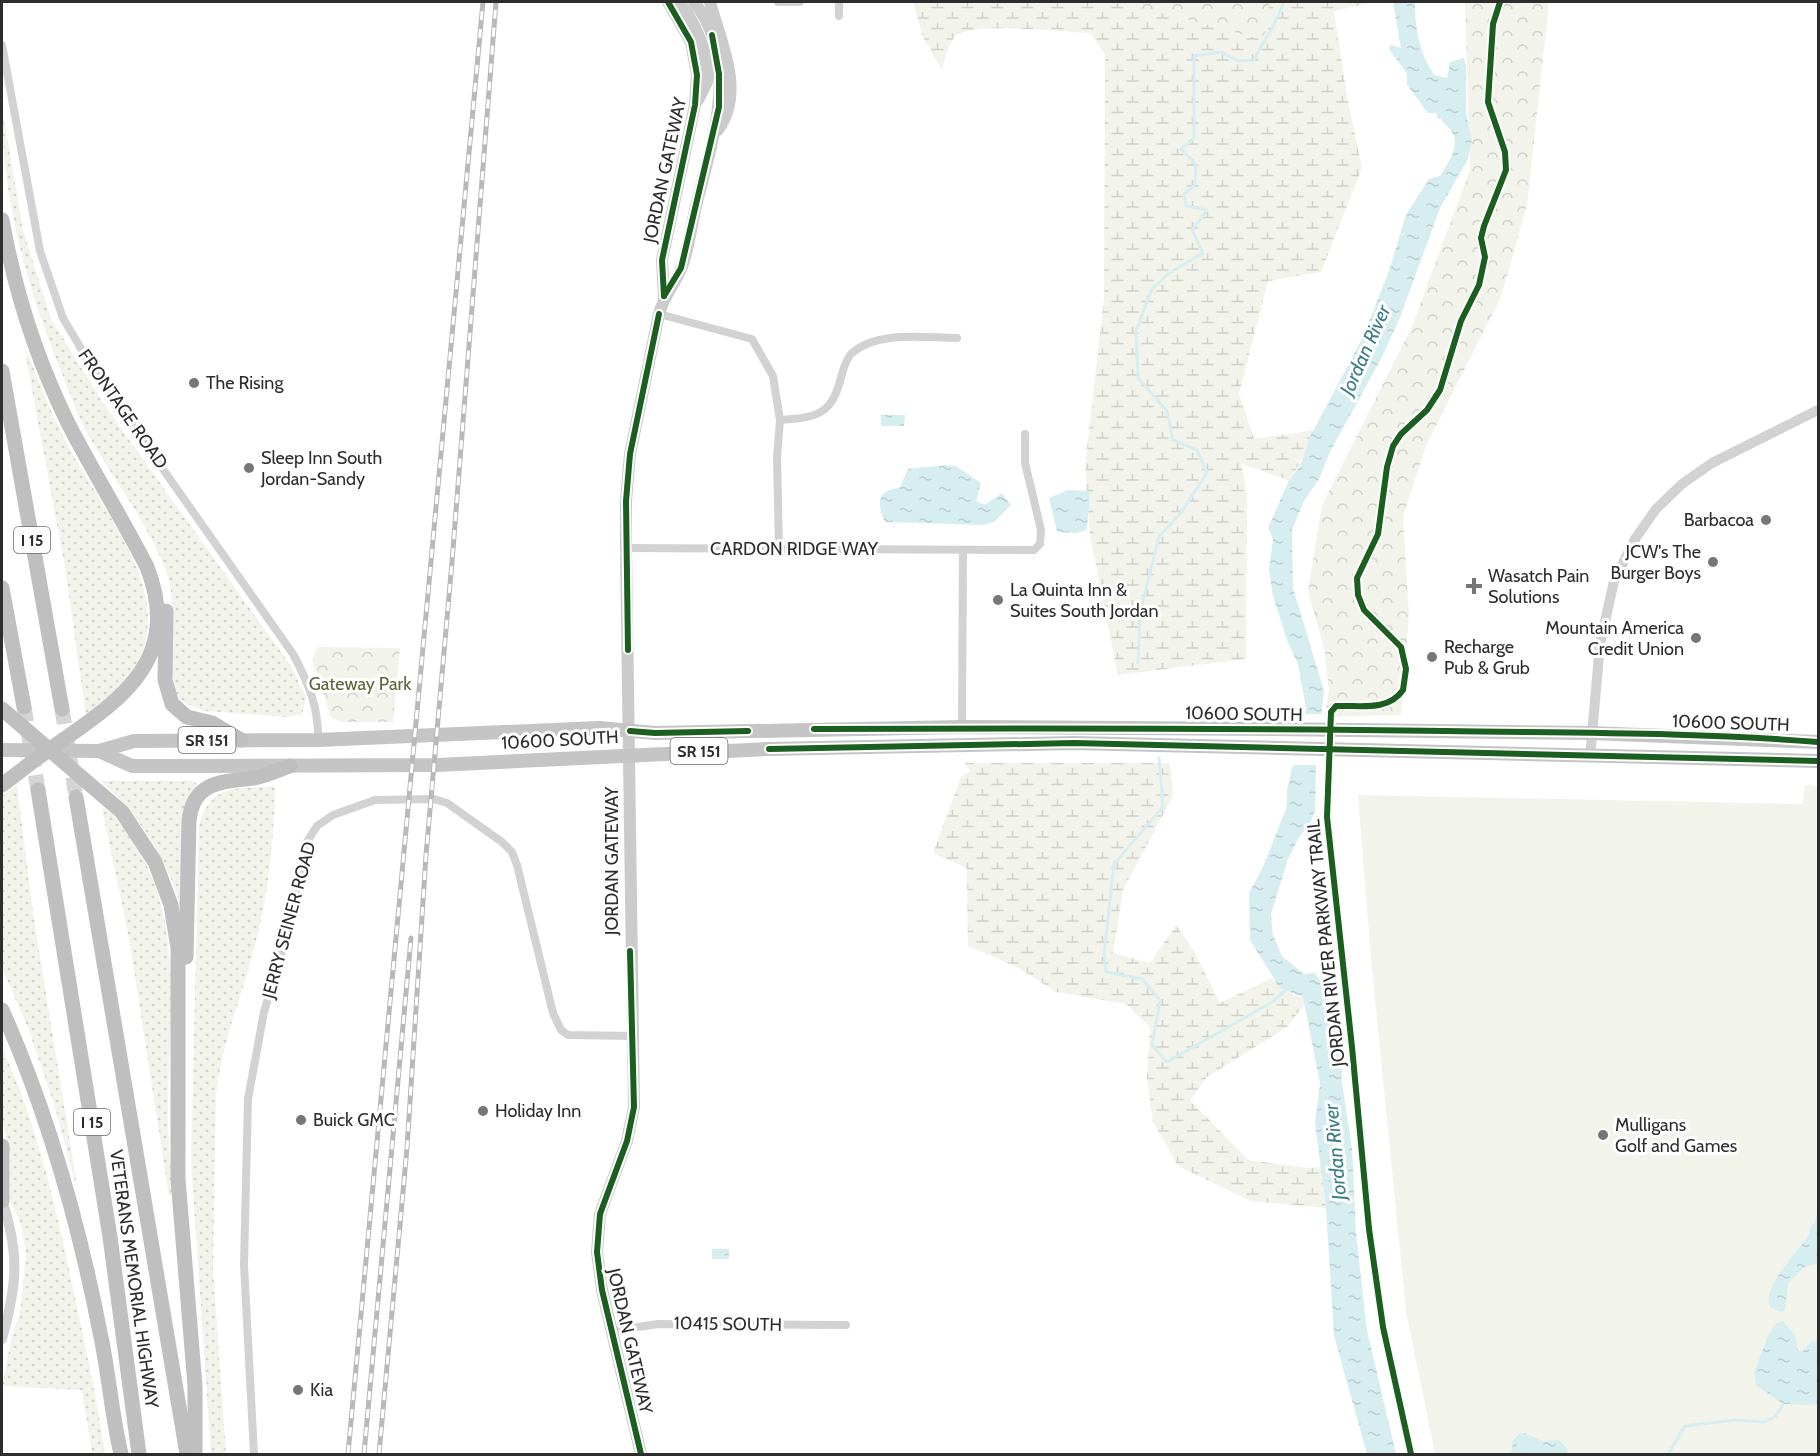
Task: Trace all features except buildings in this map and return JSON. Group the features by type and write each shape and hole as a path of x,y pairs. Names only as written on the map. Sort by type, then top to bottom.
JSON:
{"highway":[{"path":"2,220 14,284 37,352 72,431 147,567 154,589 157,617 154,639 136,680 119,700 6,781"},
{"name":"I 15","path":"2,371 62,709"},
{"path":"128,529 154,563 162,584 166,614 166,683 170,701 187,717 212,723 241,740"},
{"path":"2,588 24,707"},
{"path":"2,709 122,812 145,843 166,890 178,948 178,1179 195,1386 195,1455"},
{"path":"178,1056 186,956 189,821 192,806 202,792 217,783 255,778 290,766"},
{"name":"VETERANS MEMORIAL HIGHWAY","path":"38,790 108,1226 139,1455"},
{"name":"VETERANS MEMORIAL HIGHWAY","path":"76,797 187,1455"},
{"path":"2,1010 33,1084 57,1154 96,1313 121,1455"},
{"path":"2,1146 2,1201"}],"main road":[{"name":"JORDAN GATEWAY","path":"664,296 662,260 695,105 697,75 691,42 668,2"},
{"path":"679,2 698,34 705,60 708,80 695,105"},
{"name":"JORDAN GATEWAY","path":"641,1455 599,1278 597,1239 604,1196 627,1141 635,1090 626,548 626,501 630,454 659,314 664,296 681,268 719,107 719,74 712,35 694,2"},
{"path":"710,2 724,44 730,86 728,111 712,138"},
{"name":"10600 SOUTH","path":"3,749 99,751 134,741 318,740 599,728 661,733 962,727 1272,729 1591,733 1818,742"},
{"name":"10600 SOUTH","path":"99,751 132,766 437,765 630,754 1074,743 1818,761"}],"street":[{"path":"778,2 800,2"},
{"path":"839,2 839,16"},
{"name":"FRONTAGE ROAD","path":"2,45 40,251 63,318 96,374 293,654 312,692 318,740"},
{"path":"659,314 752,339 773,376 780,420 777,457 779,550"},
{"path":"780,420 812,418 828,408 837,394 843,369 851,354 866,345 887,338 957,339"},
{"path":"1590,757 1600,644 1614,582 1635,539 1651,517 1682,484 1712,463 1818,411"},
{"name":"CARDON RIDGE WAY","path":"626,548 1034,550 1040,544 1041,530 1025,463 1025,434"},
{"path":"962,727 963,550"},
{"name":"JERRY SEINER ROAD","path":"254,1455 244,1265 248,1099 264,1012 290,924 305,845 317,826 333,815 382,798 434,799 453,807 512,852 553,1013 561,1030 576,1037 633,1036"},
{"path":"2,1201 10,1224 16,1265 12,1302 2,1339"},
{"name":"10415 SOUTH","path":"611,1331 658,1324 846,1325"}],"green space":[{"path":"913,2 1375,2 1334,11 1347,96 1362,168 1321,272 1268,281 1239,394 1254,439 1315,430 1289,480 1241,464 1247,495 1246,659 1118,675 1090,535 1085,466 1104,298 1105,54 1090,33 1020,28 980,29 966,32 953,39 942,70 923,37"},
{"path":"1120,2 1267,2 1274,21 1260,39"},
{"path":"1465,2 1549,2 1527,206 1501,297 1426,446 1403,517 1409,615 1401,715 1325,717 1329,690 1324,647 1308,592 1322,505 1412,326 1470,170"},
{"path":"2,108 23,230 51,319 105,406 291,666 306,697 302,714 285,717 204,711 185,703 183,706 176,692 172,659 172,603 165,568 147,531 81,421 50,344 28,278 12,211 3,143"},
{"path":"29,356 62,435 116,526 133,559 144,591 148,623 141,654 121,685 86,715 65,568 26,357"},
{"name":"Gateway Park","path":"318,647 400,648 393,722 341,722 331,717 312,660"},
{"path":"965,763 1170,763 1173,796 1123,890 1113,953 1150,963 1176,925 1195,953 1220,1003 1272,978 1294,996 1303,997 1305,1004 1287,1027 1207,1077 1190,1100 1248,1160 1308,1168 1321,1167 1326,1208 1251,1201 1178,1166 1153,1122 1147,1078 1150,1027 1126,1004 1056,992 1019,968 968,946 967,868 933,853 961,777 970,771"},
{"path":"101,781 192,781 200,786 181,909 160,855 140,823"},
{"path":"17,785 33,913 78,1192 55,1107 28,1028 2,968 2,796"},
{"name":"Mulligans Golf and Games","path":"1805,785 1818,786 1818,1454 1435,1454 1406,1311 1371,959 1358,795 1803,804"},
{"path":"275,786 272,846 264,905 250,964 223,1057 216,1096 213,1268 226,1454 211,1454 191,1162 199,825 204,811 218,795 237,789"},
{"path":"102,808 121,824 148,869 160,902 167,937 171,1009 168,1126 173,1194 169,1196 129,938"},
{"path":"2,1048 25,1106 52,1196 67,1258 105,1454 92,1454 82,1390 2,1386 12,1335 20,1314 26,1253 20,1221 10,1201 10,1155 2,1120"}],"water":[{"name":"Jordan River","path":"1393,2 1415,2 1419,40 1434,75 1447,78 1450,62 1464,58 1466,113 1472,140 1468,159 1440,208 1401,315 1382,357 1330,452 1319,479 1304,501 1292,530 1293,588 1324,691 1316,764 1315,811 1310,824 1299,837 1288,859 1271,914 1273,935 1282,956 1304,974 1315,973 1328,992 1341,1038 1342,1082 1352,1148 1356,1233 1367,1330 1396,1454 1367,1454 1334,1336 1326,1208 1315,1123 1320,1084 1303,997 1280,988 1250,940 1249,893 1263,867 1287,806 1287,790 1306,708 1298,664 1288,643 1273,596 1269,570 1273,539 1268,528 1289,480 1300,466 1310,437 1363,337 1390,268 1406,215 1429,179 1440,176 1450,159 1455,141 1450,129 1441,118 1438,119 1436,113 1428,113 1407,85 1407,74 1389,49 1390,45 1401,48"},
{"path":"881,415 905,415 904,426 881,426"},
{"path":"956,466 981,483 976,501 986,504 1002,493 1011,505 994,522 984,525 885,522 881,510 881,497 887,491 900,487 908,469"},
{"path":"1068,490 1090,491 1087,530 1077,533 1057,532 1049,498"},
{"path":"1812,1224 1818,1225 1818,1264 1806,1266 1788,1283 1785,1310 1781,1312 1771,1308 1770,1292 1774,1283 1807,1238"},
{"path":"712,1249 729,1249 729,1259 712,1259"},
{"path":"1783,1321 1795,1335 1798,1351 1803,1351 1810,1342 1818,1341 1818,1405 1783,1404 1756,1385 1754,1373 1767,1338 1776,1323"},
{"path":"1524,1433 1543,1441 1559,1440 1567,1448 1568,1454 1511,1454 1513,1440 1519,1434"}],"pier":[{"path":"1301,714 1324,714 1319,765 1291,765"}],"waterway":[{"path":"1138,663 1140,613 1159,537 1182,511 1207,473 1197,450 1173,440 1167,411 1138,378 1136,331 1152,289 1168,274 1203,253 1192,230 1207,210 1186,206 1184,194 1195,185 1196,165 1181,149 1194,138 1194,56 1221,52 1238,61 1254,60 1283,2"},
{"path":"1159,758 1163,807 1114,864 1104,954 1106,972 1142,979 1160,1000 1152,1045 1167,1062 1272,1002 1287,989"},
{"path":"1816,1224 1818,1216"},
{"path":"1668,1454 1685,1426 1736,1420 1765,1422 1776,1416 1783,1404"}],"tunnel":[{"path":"24,707 38,790"},
{"path":"62,709 76,797"}],"railway":[{"path":"348,1454 483,2"},
{"path":"379,1454 407,1148 426,855 452,562 496,2"},
{"path":"364,1454 411,938"}],"cycle path":[{"path":"664,296 662,260 695,105 697,75 691,42 668,2"},
{"name":"JORDAN RIVER PARKWAY TRAIL","path":"1411,1454 1383,1327 1369,1229 1327,817 1331,712 1336,706 1372,706 1389,702 1403,690 1406,669 1401,647 1364,610 1358,595 1357,578 1378,534 1387,467 1393,446 1401,434 1427,410 1440,390 1461,321 1479,285 1485,257 1481,238 1506,170 1505,152 1488,102 1493,24 1500,2"},
{"path":"664,296 681,268 719,107 719,74 712,35"},
{"path":"628,650 626,501 630,454 659,314"},
{"path":"814,729 1051,728 1585,733 1725,736 1818,742"},
{"path":"630,731 655,733 748,731"},
{"path":"769,749 1074,743 1818,761"},
{"path":"630,951 634,1107 627,1141 600,1214 597,1252 602,1290 641,1454"}],"place":[{"name":"The Rising","path":"194,383"},
{"name":"Sleep Inn South Jordan-Sandy","path":"249,468"},
{"name":"Barbacoa","path":"1766,520"},
{"name":"JCW's The Burger Boys","path":"1713,562"},
{"name":"Wasatch Pain Solutions","path":"1474,586"},
{"name":"La Quinta Inn & Suites South Jordan","path":"998,600"},
{"name":"Mountain America Credit Union","path":"1696,638"},
{"name":"Recharge Pub & Grub","path":"1432,657"},
{"name":"Holiday Inn","path":"483,1111"},
{"name":"Buick GMC","path":"301,1120"},
{"name":"Mulligans Golf and Games","path":"1603,1135"},
{"name":"Kia","path":"298,1390"}]}
